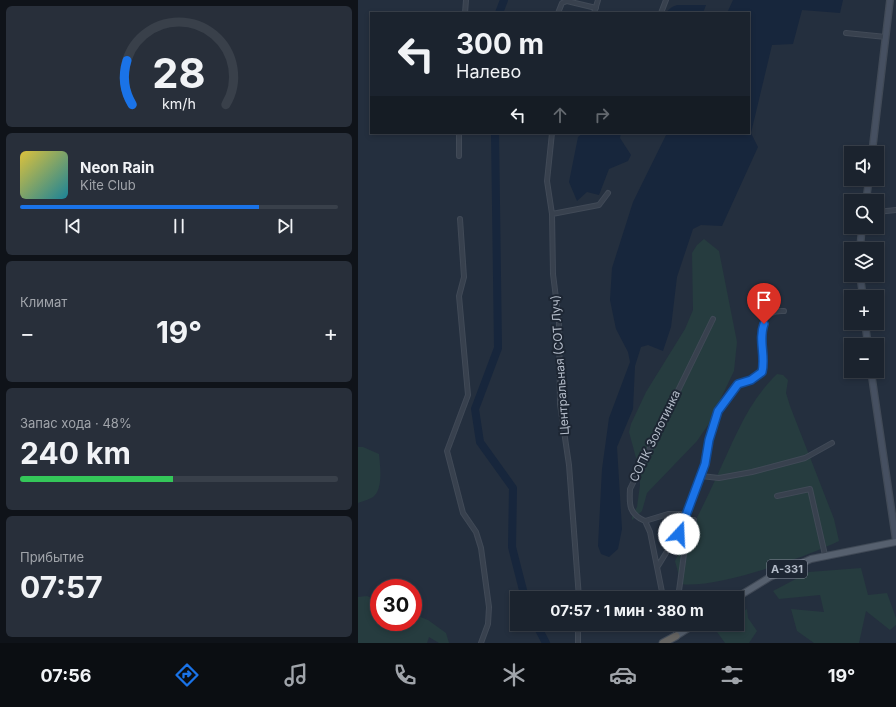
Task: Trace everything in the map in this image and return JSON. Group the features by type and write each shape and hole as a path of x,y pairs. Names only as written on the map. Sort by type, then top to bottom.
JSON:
{"highway":[{"path":"664,643 676,639"}],"main road":[{"path":"873,146 890,0"},
{"path":"872,378 896,541"},
{"name":"А-331","path":"744,593 783,570 825,555 896,541"},
{"path":"676,639 686,631"}],"street":[{"path":"465,12 466,0"},
{"path":"594,12 598,0"},
{"path":"661,12 666,0"},
{"path":"558,12 562,3 567,1 596,8"},
{"path":"846,33 886,37"},
{"path":"459,134 459,156"},
{"name":"Центральная (СОТ Луч)","path":"552,134 547,170 552,214 553,274 559,322 560,404 569,465 578,591"},
{"path":"552,214 599,205 608,193"},
{"path":"884,211 896,210"},
{"path":"460,219 464,277 459,296 468,395 446,451 463,513 476,532 481,548 489,607 488,624 482,643"},
{"path":"658,566 679,534 701,476 714,420 718,411 738,384 751,380 762,372 765,361 761,333 767,315 774,310 784,311"},
{"name":"СОПК Золотинка","path":"662,591 650,532 645,521 638,518 630,508 631,482 713,319"},
{"path":"701,476 719,478 752,472 805,458 832,443"},
{"path":"777,496 810,489 825,555"},
{"path":"645,521 668,514 686,514"},
{"path":"679,591 684,554 694,520"},
{"path":"578,631 578,643"}],"green space":[{"path":"704,239 719,251 737,342 734,371 708,425 697,441 647,493 642,511 632,520 632,515 637,507 640,485 639,469 629,432 631,424 646,392 685,329 693,310 692,253 697,245"},
{"path":"777,374 783,375 788,380 786,393 790,406 834,519 839,541 784,563 738,577 716,582 681,584 675,561 707,498 742,422 757,397"},
{"path":"358,447 363,447 379,454 380,481 378,491 374,496 358,503"},
{"path":"861,568 868,595 887,593 896,618 896,625 890,630 866,611 859,643 814,643 797,631 791,609 824,612 820,595 779,599 773,591 809,572"},
{"path":"358,597 370,597 370,631 422,631 422,618 428,620 446,633 449,643 439,643 429,637 427,643 358,643"},
{"path":"747,609 748,618 757,631 749,643 725,643 716,631 744,631 744,611"}],"water":[{"path":"733,0 843,0 840,13 802,10 793,44 772,45 751,133 758,147 722,226 701,225 693,229 677,277 671,327 663,351 648,345 641,347 635,366 633,409 617,447 622,529 618,549 609,557 601,554 598,546 602,469 609,418 630,362 628,352 616,329 610,300 612,268 633,202 667,134 750,134 750,12 727,12"},
{"path":"677,5 706,5 703,12 666,12"},
{"path":"582,134 621,134 620,138 631,155 628,161 609,169 599,195 587,192 577,201 569,182 578,137"}],"waterway":[{"path":"499,12 504,0"},
{"path":"495,134 498,348 475,409 480,442 513,488 512,547 523,591"},
{"path":"540,631 546,643"}],"route":[{"path":"679,534 705,464 709,440 718,411 738,384 751,380 762,372 765,361 761,333 764,324"}]}
